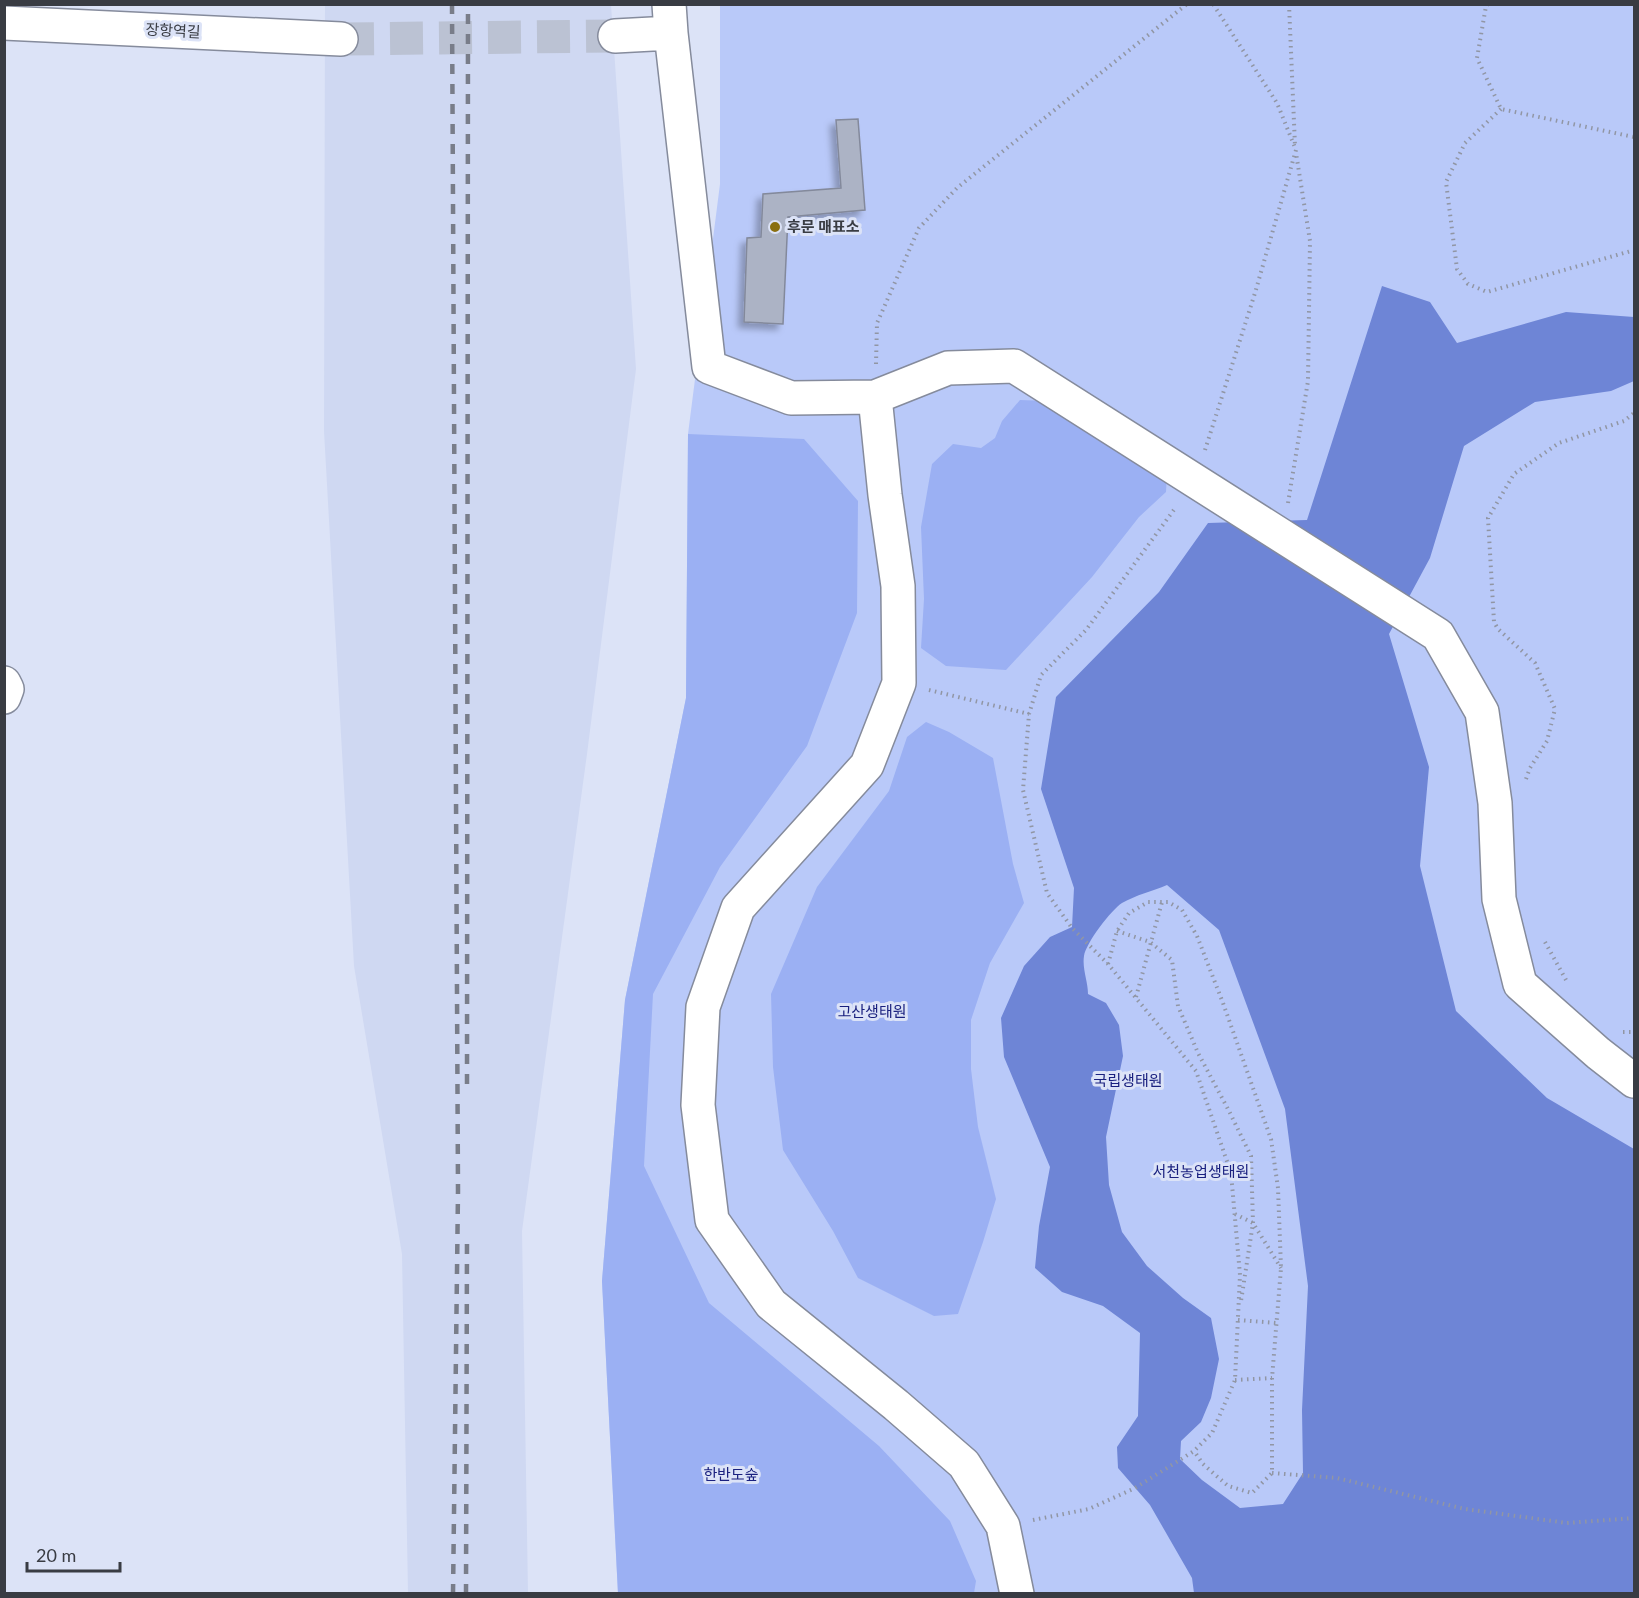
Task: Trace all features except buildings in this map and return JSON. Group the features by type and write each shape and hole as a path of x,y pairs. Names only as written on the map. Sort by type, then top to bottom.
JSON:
{"street":[{"path":"615,36 670,19 709,367 791,398 875,397 948,368 1014,366 1438,635 1482,712 1495,803 1499,899 1521,984 1598,1053 1635,1081"},
{"name":"장항역길","path":"4,23 341,39"},
{"path":"875,397 885,495 898,586 899,683 867,765 738,908 703,1007 698,1105 712,1220 771,1304 896,1405 964,1464 1003,1527 1017,1593"},
{"path":"4,683 7,689 4,697"}],"path":[{"path":"875,397 877,323 919,228 957,188 1187,4"},
{"path":"1003,1527 1089,1509 1135,1488 1194,1451 1212,1433 1235,1380 1240,1275 1231,1173 1196,1071 1108,964 1072,928 1047,893 1023,790 1029,714 1041,675 1086,630 1195,481 1255,293 1296,150 1277,103 1213,4"},
{"path":"1282,536 1308,381 1310,241 1296,150 1289,4"},
{"path":"1488,4 1477,58 1501,109"},
{"path":"1501,109 1635,137"},
{"path":"1501,109 1465,143 1446,182 1457,268 1468,284 1487,292 1635,251"},
{"path":"1522,788 1530,768 1547,741 1555,709 1535,663 1498,629 1494,622 1488,518 1514,474 1559,443 1624,421 1635,413"},
{"path":"899,683 1029,714"},
{"path":"1108,964 1117,931 1129,913 1148,903 1162,902 1168,902 1182,910 1197,936 1271,1139 1278,1188 1281,1268 1272,1378 1272,1473 1252,1493 1228,1486 1203,1464 1194,1451"},
{"path":"1136,997 1162,902"},
{"path":"1117,931 1150,942 1172,960 1178,1006 1198,1053 1251,1156 1253,1223 1238,1320"},
{"path":"1542,933 1568,984"},
{"path":"1618,1032 1635,1032"},
{"path":"1234,1214 1253,1223 1281,1268"},
{"path":"1238,1320 1277,1323"},
{"path":"1235,1380 1272,1378"},
{"path":"1272,1473 1337,1478 1465,1509 1567,1523 1635,1518"}],"shaded area":[{"path":"325,5 611,5 636,369 587,754 522,1231 528,1593 408,1593 402,1254 354,966 324,431"},
{"path":"1382,286 1430,302 1457,343 1566,312 1634,317 1634,381 1611,391 1535,402 1464,446 1430,558 1389,634 1429,767 1420,866 1456,1011 1547,1098 1634,1149 1634,1593 1194,1593 1192,1578 1150,1505 1118,1468 1117,1447 1138,1416 1140,1333 1103,1306 1062,1292 1035,1268 1039,1226 1050,1167 1004,1057 1001,1018 1024,966 1050,937 1072,927 1074,888 1041,789 1056,697 1159,592 1208,523 1307,520","holes":["1167,885 1219,930 1285,1109 1308,1286 1302,1410 1303,1473 1283,1504 1240,1508 1202,1480 1180,1459 1181,1441 1201,1422 1211,1398 1219,1359 1211,1318 1183,1298 1147,1266 1122,1232 1109,1185 1106,1137 1123,1056 1119,1025 1106,1003 1088,994 1084,970 1086,950 1094,935 1117,907"]}],"green space":[{"name":"국립생태원","path":"720,5 1634,5 1634,1593 618,1594 602,1281 625,1000 686,698 688,434 720,184"},
{"path":"1020,400 1047,401 1167,473 1166,492 1139,517 1092,577 1006,670 946,666 921,648 924,599 921,527 932,464 953,444 981,448 995,438 1002,421"},
{"name":"한반도숲","path":"688,434 804,439 858,501 857,613 807,746 720,867 653,994 644,1166 709,1303 879,1446 950,1521 976,1581 974,1593 618,1593 602,1281 625,1000 686,698"},
{"name":"고산생태원","path":"926,722 949,732 993,758 1013,864 1024,903 990,963 971,1020 971,1069 978,1127 996,1199 958,1314 934,1316 858,1278 833,1231 783,1150 773,1067 771,994 817,887 889,791 907,737"}],"tunnel":[{"path":"341,39 615,36"}],"railway":[{"path":"452,4 458,1191 453,1594"},
{"path":"467,1084 468,4"},
{"path":"466,1594 467,1237"}],"place":[{"name":"후문 매표소","path":"775,227"}],"park label":[{"name":"서천농업생태원","path":"1201,1172"}]}
